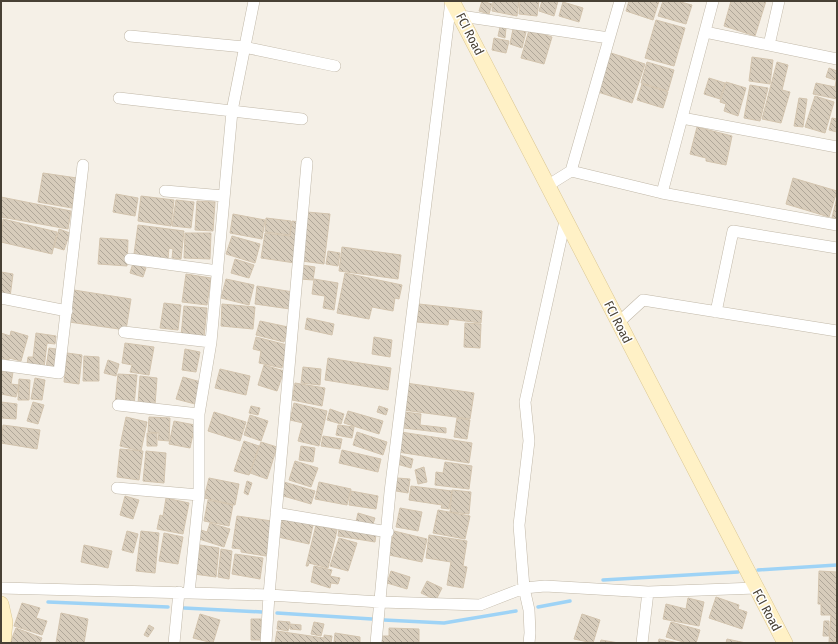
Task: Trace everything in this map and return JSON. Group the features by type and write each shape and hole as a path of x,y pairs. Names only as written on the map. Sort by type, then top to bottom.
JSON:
{"street":[{"path":"174,643 184,592 199,494 199,414 211,342 232,111 254,1"},
{"path":"376,643 388,532 390,492 452,1"},
{"name":"FCI Road","path":"452,1 785,643"},
{"path":"547,186 571,171 620,1"},
{"path":"662,193 713,1"},
{"path":"769,45 779,1"},
{"path":"461,16 609,38"},
{"path":"705,32 837,60"},
{"path":"130,36 244,48 335,66"},
{"path":"119,98 302,119"},
{"path":"682,118 837,147"},
{"path":"266,643 307,163"},
{"path":"1,365 59,373 83,165"},
{"path":"571,171 662,193 837,225"},
{"path":"165,191 224,196"},
{"path":"529,643 529,610 524,588 519,525 529,442 525,402 565,221"},
{"path":"716,312 733,231 837,248"},
{"path":"130,259 218,271"},
{"path":"1,298 67,311"},
{"path":"618,323 643,300 837,331"},
{"path":"124,332 211,342"},
{"path":"118,405 199,414"},
{"path":"117,488 199,494"},
{"path":"276,513 388,532"},
{"path":"1,588 269,594 380,602 480,605 524,588 545,586 648,592 756,588"},
{"path":"642,643 648,592"},
{"path":"1,604 5,622 3,643"}],"building":[{"path":"482,1 492,4 489,14 479,11"},
{"path":"490,1 519,1 517,16 492,11 493,2"},
{"path":"520,1 539,1 537,16 519,14"},
{"path":"542,1 558,1 554,16 539,11"},
{"path":"629,1 659,1 653,20 626,11"},
{"path":"663,1 677,1 692,5 686,24 658,16"},
{"path":"731,1 766,1 755,36 724,26"},
{"path":"563,2 583,8 579,22 559,16"},
{"path":"656,20 685,28 674,66 645,58"},
{"path":"500,27 506,28 505,38 498,36"},
{"path":"513,29 526,32 522,48 510,44"},
{"path":"529,30 552,37 544,64 521,58"},
{"path":"494,38 509,41 506,53 492,50"},
{"path":"611,53 645,64 632,103 598,92"},
{"path":"752,57 773,60 770,84 749,81"},
{"path":"647,62 674,70 668,91 641,83"},
{"path":"777,62 788,65 782,90 790,92 781,123 762,119"},
{"path":"829,68 837,71 835,80 826,77"},
{"path":"837,75 837,99 813,94 816,83 835,87"},
{"path":"709,78 725,83 720,99 704,94"},
{"path":"726,82 746,88 738,116 724,111 726,104 720,102"},
{"path":"642,84 668,92 663,108 637,100"},
{"path":"750,85 768,88 760,121 744,118"},
{"path":"815,96 834,102 825,133 805,127"},
{"path":"799,98 807,99 803,127 794,126"},
{"path":"832,118 837,119 837,132 829,130"},
{"path":"697,127 732,136 726,165 706,161 706,158 690,154"},
{"path":"43,173 77,178 72,208 38,202"},
{"path":"793,178 837,191 829,217 786,204"},
{"path":"116,194 138,198 135,216 113,212"},
{"path":"141,196 174,200 171,226 138,221"},
{"path":"1,197 71,211 68,229 1,217"},
{"path":"837,197 837,220 832,218"},
{"path":"176,200 194,202 191,228 172,226"},
{"path":"197,201 215,202 213,231 195,230"},
{"path":"307,212 330,214 324,264 302,261"},
{"path":"233,214 265,220 262,239 230,233"},
{"path":"266,218 291,221 290,235 265,232"},
{"path":"3,219 57,232 52,254 1,242"},
{"path":"292,221 299,222 295,263 261,258 265,233 290,236"},
{"path":"138,225 184,231 181,259 172,258 173,249 169,248 168,259 134,254"},
{"path":"59,229 70,233 64,250 54,247"},
{"path":"185,233 211,233 210,259 184,258"},
{"path":"232,236 260,244 255,263 226,254"},
{"path":"100,238 128,240 127,266 98,264"},
{"path":"342,247 401,255 398,279 339,271"},
{"path":"328,251 340,253 338,266 326,264"},
{"path":"235,259 254,265 249,278 231,273"},
{"path":"133,263 146,268 143,277 130,273"},
{"path":"302,265 315,267 313,280 300,279"},
{"path":"1,272 13,274 10,297 1,295"},
{"path":"345,273 402,285 399,299 395,298 393,311 372,307 369,319 337,313"},
{"path":"186,274 211,278 207,305 182,302"},
{"path":"226,279 254,285 249,305 221,298"},
{"path":"314,279 338,283 334,310 323,308 325,296 312,294"},
{"path":"257,286 293,292 290,309 255,304"},
{"path":"74,290 131,299 126,330 69,322"},
{"path":"164,303 181,305 178,330 160,328"},
{"path":"222,304 255,307 253,329 221,326"},
{"path":"419,304 482,311 481,323 449,319 448,325 417,322"},
{"path":"184,306 207,308 204,337 181,336"},
{"path":"307,318 334,324 332,335 305,329"},
{"path":"260,321 288,327 284,342 256,335"},
{"path":"465,323 481,324 480,348 464,347"},
{"path":"11,331 28,336 21,361 1,358 1,333 10,336"},
{"path":"36,333 56,336 55,344 47,343 44,368 27,365 28,357 33,357"},
{"path":"256,337 287,345 282,368 259,363 261,351 253,349"},
{"path":"374,337 392,340 390,357 372,354"},
{"path":"125,343 154,347 149,375 130,372 132,365 122,363"},
{"path":"49,348 56,349 54,369 46,368"},
{"path":"185,349 200,352 196,372 182,370"},
{"path":"67,353 82,355 79,384 64,382"},
{"path":"84,356 99,357 99,381 83,381"},
{"path":"328,358 391,368 388,390 325,380"},
{"path":"108,360 119,364 116,376 104,373"},
{"path":"264,365 284,371 277,391 258,385"},
{"path":"303,367 321,369 320,385 301,383"},
{"path":"220,369 250,376 246,395 215,388"},
{"path":"1,370 13,372 11,384 19,385 16,397 1,394"},
{"path":"118,374 137,375 134,405 115,403"},
{"path":"140,376 157,378 155,405 138,404"},
{"path":"183,377 201,382 195,404 176,399"},
{"path":"35,378 45,380 42,400 31,399"},
{"path":"19,379 30,380 29,400 18,400"},
{"path":"295,383 325,388 322,406 292,400"},
{"path":"406,383 474,393 470,419 403,410"},
{"path":"1,402 17,404 16,419 1,418"},
{"path":"33,402 44,405 38,424 27,421"},
{"path":"294,403 327,411 319,446 298,441 303,423 290,420"},
{"path":"251,406 260,408 258,415 249,413"},
{"path":"379,406 388,409 386,415 377,412"},
{"path":"330,409 344,414 341,424 327,420"},
{"path":"348,411 383,421 379,434 344,423"},
{"path":"214,412 246,422 240,441 208,431"},
{"path":"405,412 421,414 420,425 446,428 446,433 403,428"},
{"path":"250,415 268,421 261,441 244,435"},
{"path":"126,417 147,422 141,451 120,446"},
{"path":"149,417 170,418 169,441 158,440 159,433 148,432"},
{"path":"457,418 470,420 467,439 454,437"},
{"path":"174,421 195,425 190,448 169,444"},
{"path":"3,425 40,430 37,449 1,443"},
{"path":"338,425 354,427 352,438 336,435"},
{"path":"357,432 387,442 383,455 353,445"},
{"path":"401,432 472,443 469,463 398,452"},
{"path":"147,433 157,433 157,446 147,446"},
{"path":"323,436 342,439 340,449 321,446"},
{"path":"244,441 259,446 249,475 234,471"},
{"path":"261,442 277,447 267,479 250,473"},
{"path":"301,446 315,448 313,462 299,460"},
{"path":"120,449 143,451 139,480 117,477"},
{"path":"342,450 381,459 378,472 339,463"},
{"path":"146,451 166,453 164,483 143,481"},
{"path":"399,455 413,459 411,468 397,464"},
{"path":"295,461 318,468 311,487 289,480"},
{"path":"445,462 472,466 469,489 435,485 436,472 443,473"},
{"path":"424,467 427,482 418,484 415,470"},
{"path":"209,478 239,484 235,505 204,498"},
{"path":"397,478 410,479 408,493 396,491"},
{"path":"247,481 252,483 248,495 244,493"},
{"path":"284,482 315,491 311,504 280,495"},
{"path":"319,482 351,489 347,505 315,499"},
{"path":"411,486 452,491 449,509 441,508 442,505 409,500"},
{"path":"452,490 471,492 469,514 450,512"},
{"path":"351,491 378,496 376,509 349,505"},
{"path":"125,496 139,500 133,519 120,515"},
{"path":"166,498 189,503 183,534 157,529 160,515 163,516"},
{"path":"208,500 233,505 229,526 204,521"},
{"path":"400,508 422,512 418,531 396,527"},
{"path":"438,510 470,516 465,539 433,533"},
{"path":"358,513 375,518 372,527 356,522"},
{"path":"237,516 272,521 266,556 241,552 241,549 232,548"},
{"path":"283,518 313,525 309,544 278,537"},
{"path":"210,523 230,529 224,547 199,539 201,530 207,532"},
{"path":"316,525 337,530 328,568 309,563 308,566 306,566"},
{"path":"339,529 376,534 375,542 338,536"},
{"path":"127,531 138,534 133,553 122,550"},
{"path":"141,531 159,533 155,573 136,571"},
{"path":"394,531 427,539 422,562 389,555"},
{"path":"164,533 183,537 178,564 159,561"},
{"path":"429,535 467,541 463,566 467,567 463,588 447,585 451,562 426,558"},
{"path":"339,538 357,543 348,571 330,566"},
{"path":"84,545 112,551 108,568 81,562"},
{"path":"200,545 219,548 216,577 194,574 196,555 199,556"},
{"path":"221,549 232,551 229,579 218,577"},
{"path":"235,554 263,558 260,579 232,574"},
{"path":"314,566 332,570 330,576 340,578 338,584 331,583 330,588 311,582"},
{"path":"391,571 410,577 407,589 387,583"},
{"path":"819,571 837,572 837,642 829,642 831,615 821,615 821,604 818,604"},
{"path":"427,581 442,588 436,600 421,593"},
{"path":"716,597 739,605 738,609 747,612 742,629 709,618"},
{"path":"688,598 704,602 699,626 663,619 666,604 686,609"},
{"path":"22,603 40,608 36,618 47,621 42,635 14,626"},
{"path":"61,613 88,619 84,643 56,643"},
{"path":"200,614 220,620 213,643 193,638"},
{"path":"582,614 600,620 593,643 574,639"},
{"path":"251,619 261,619 261,640 251,640"},
{"path":"278,621 290,622 288,631 277,629"},
{"path":"824,621 829,621 829,636 823,636"},
{"path":"314,622 324,624 321,636 311,634"},
{"path":"671,622 700,630 696,643 687,643 666,637"},
{"path":"290,624 301,625 301,630 290,629"},
{"path":"149,625 154,628 148,637 144,635"},
{"path":"16,628 42,638 40,643 10,643"},
{"path":"389,628 419,629 419,643 381,643 381,636 389,636"},
{"path":"277,631 324,638 324,635 332,636 331,643 275,643"},
{"path":"335,633 360,637 360,643 334,643"},
{"path":"659,639 679,643 658,643"},
{"path":"727,639 746,643 726,643"},
{"path":"601,640 619,643 600,643"}],"waterway":[{"path":"758,570 837,565"},
{"path":"603,580 738,572"},
{"path":"538,607 570,601"},
{"path":"48,602 168,607"},
{"path":"184,608 262,612"},
{"path":"384,620 444,623 516,611"},
{"path":"277,613 372,619"}]}
